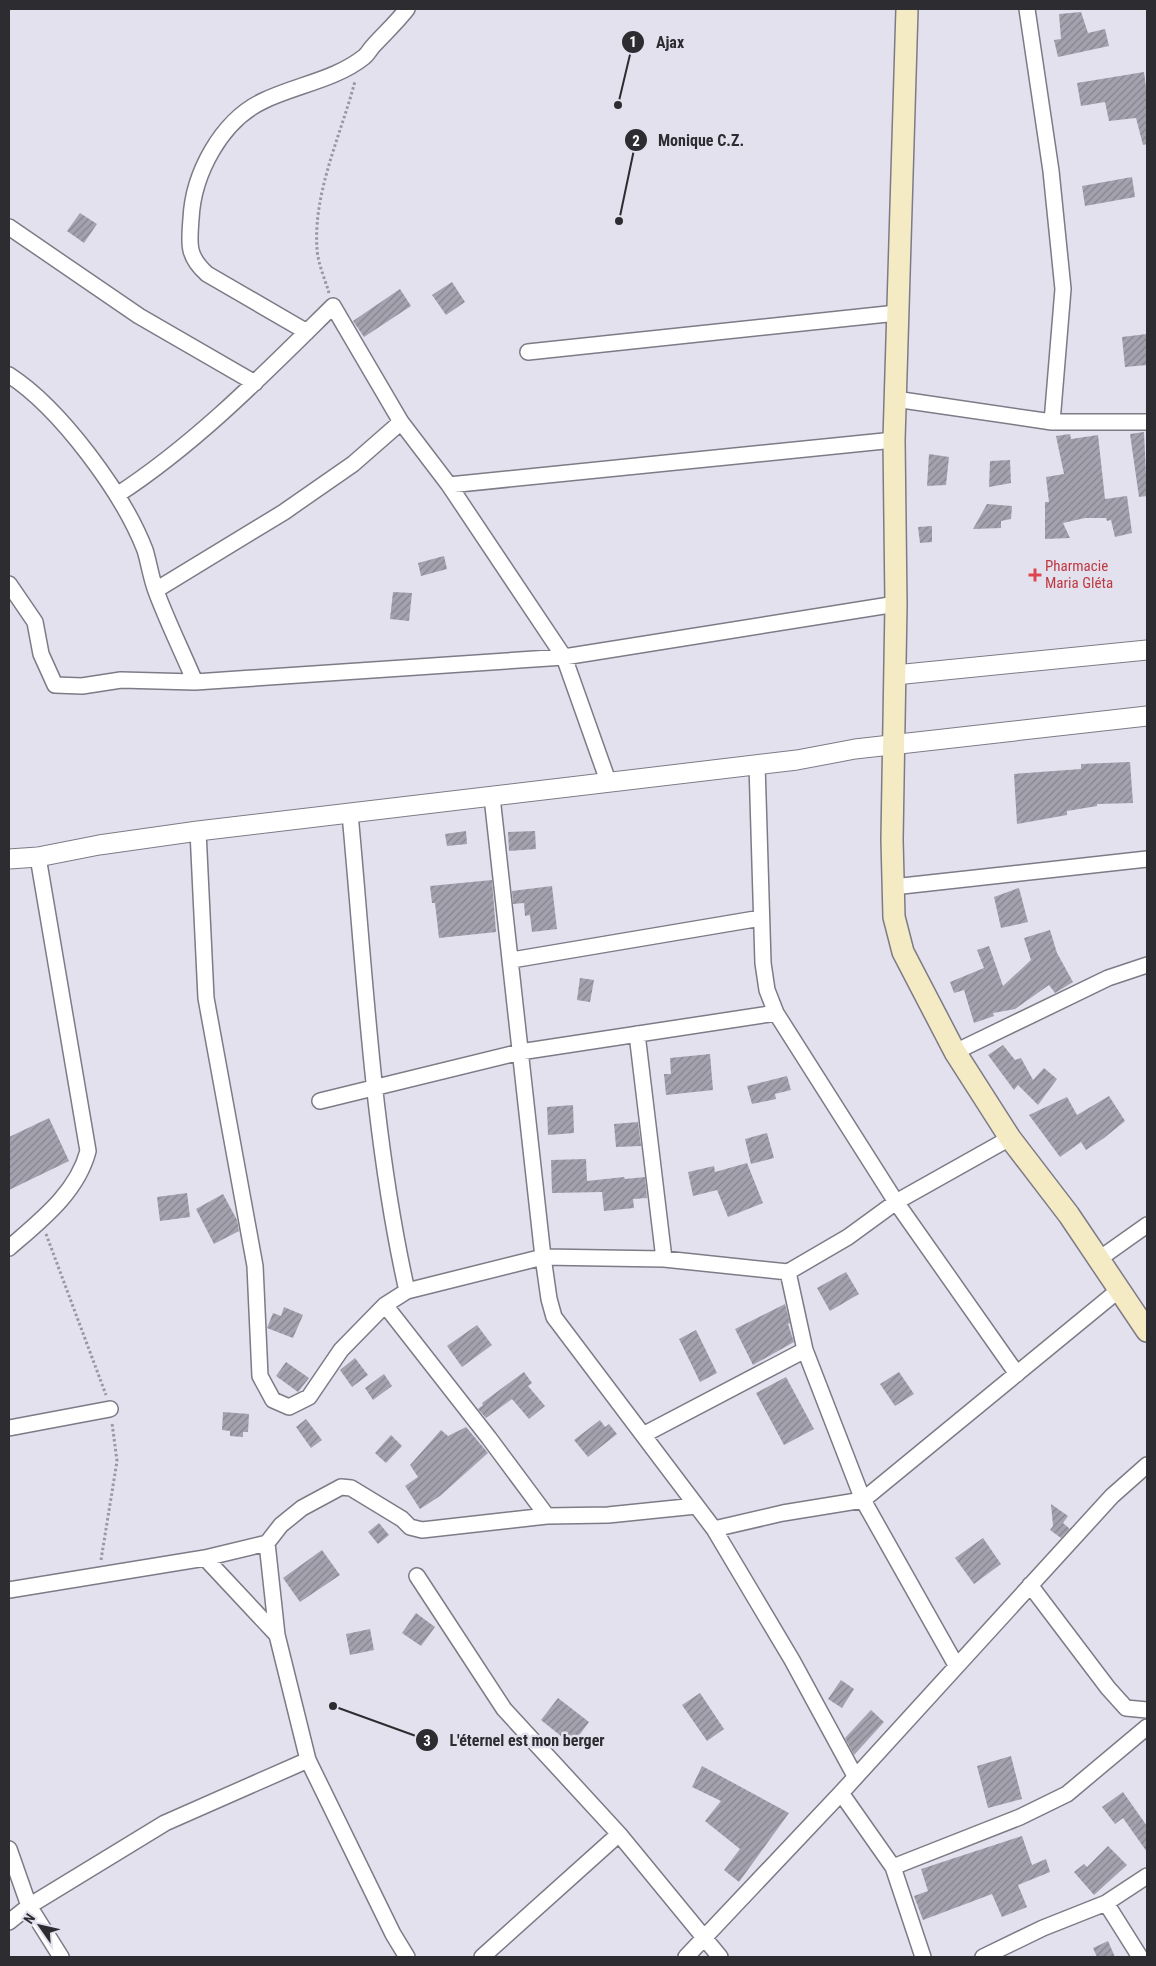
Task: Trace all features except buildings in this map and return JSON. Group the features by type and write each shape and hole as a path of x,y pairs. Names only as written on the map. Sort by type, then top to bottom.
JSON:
{"main road":[{"path":"907,9 894,440 896,604 892,840 894,917 903,952 955,1052 1010,1138 1069,1215 1147,1331"}],"street":[{"path":"307,332 214,278 197,265 191,255 192,206 207,159 223,135 247,111 263,101 319,81 364,56 407,9"},
{"path":"1027,9 1051,171 1063,289 1052,422"},
{"path":"9,227 139,316 255,383"},
{"path":"116,495 157,468 255,383 333,306 401,422 449,484 564,657 608,781"},
{"path":"528,352 897,313"},
{"path":"9,375 25,385 64,424 116,495 144,550 156,590 195,682"},
{"path":"895,399 1052,422 1147,422"},
{"path":"156,590 284,512 353,464 401,422"},
{"path":"449,484 894,440"},
{"path":"9,584 35,622 41,654 54,685 82,686 121,680 195,682 564,657 896,604"},
{"path":"895,675 1147,650"},
{"path":"9,859 38,857 99,845 198,831 757,764 894,744 1147,716"},
{"path":"757,764 763,963 767,990 776,1013 896,1202 1017,1374"},
{"path":"492,797 512,960 520,1052 543,1257 549,1299 554,1316 714,1529 792,1660 855,1776"},
{"path":"350,814 376,1088 393,1228 407,1291"},
{"path":"198,831 206,998 255,1266 260,1376 273,1400 289,1407 309,1397 341,1350 385,1305 407,1291 543,1257 664,1259 788,1272 848,1237 896,1202 1010,1138"},
{"path":"9,1248 41,1220 75,1183 84,1167 88,1151 38,857"},
{"path":"894,886 1147,859"},
{"path":"512,960 761,918"},
{"path":"955,1052 1108,978 1147,965"},
{"path":"320,1100 520,1052 776,1013"},
{"path":"637,1034 664,1259"},
{"path":"1099,1259 1147,1225"},
{"path":"788,1272 805,1350 863,1500 956,1665"},
{"path":"714,1529 783,1513 863,1500 1120,1289"},
{"path":"385,1305 547,1516"},
{"path":"643,1435 805,1350"},
{"path":"9,1428 110,1409"},
{"path":"686,1957 841,1793 1112,1496 1147,1465"},
{"path":"9,1590 205,1558 267,1543 281,1525 302,1508 341,1487 350,1488 402,1519 410,1527 422,1530 547,1516 608,1514 696,1506"},
{"path":"267,1543 277,1635 308,1760 393,1934 407,1957"},
{"path":"205,1558 277,1635"},
{"path":"417,1576 504,1709 619,1834 720,1957"},
{"path":"1030,1585 1108,1688 1126,1708 1147,1710"},
{"path":"893,1868 1045,1806 1067,1794 1147,1727"},
{"path":"9,1922 29,1906 164,1823 308,1760"},
{"path":"841,1793 893,1868 923,1957"},
{"path":"482,1957 619,1834"},
{"path":"9,1849 29,1906 62,1957"},
{"path":"983,1957 1043,1928 1106,1904 1147,1876"},
{"path":"1106,1904 1140,1957"}],"path":[{"path":"333,306 317,250 319,218 323,190 364,56"}],"place":[{"name":"Ajax","path":"618,105"},
{"name":"Monique C.Z.","path":"619,221"},
{"name":"Pharmacie Maria Gléta","path":"1035,575"},
{"name":"L'éternel est mon berger","path":"333,1706"}]}
